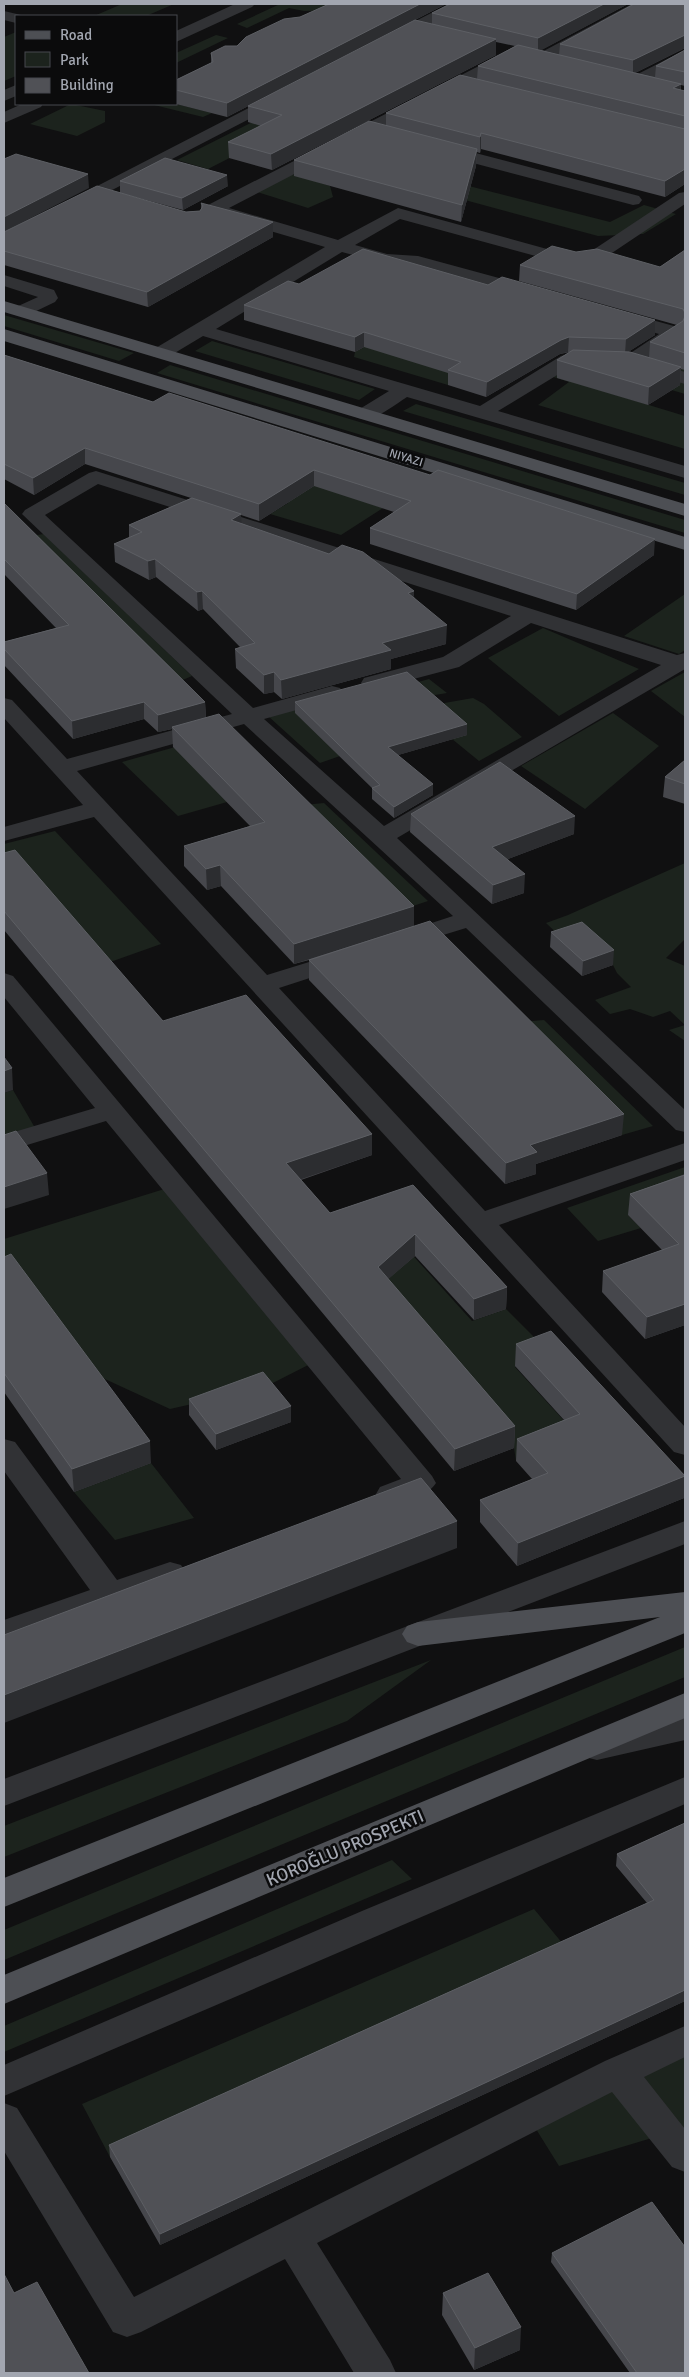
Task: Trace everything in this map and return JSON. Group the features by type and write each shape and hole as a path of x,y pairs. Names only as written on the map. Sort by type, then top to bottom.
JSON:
{"main road":[{"path":"4,306 685,510"},
{"name":"NIYAZI","path":"4,335 685,544"},
{"path":"127,372 161,353"},
{"path":"418,1634 685,1603"},
{"path":"4,1893 296,1774 685,1620"},
{"name":"KOROĞLU PROSPEKTI","path":"4,1990 685,1705"}],"street":[{"path":"178,36 247,4"},
{"path":"377,46 460,4"},
{"path":"540,59 643,4"},
{"path":"412,28 431,32"},
{"path":"497,48 559,63"},
{"path":"516,53 214,209 386,259 418,261 551,298"},
{"path":"636,81 685,55"},
{"path":"617,77 660,87"},
{"path":"458,83 477,87"},
{"path":"4,241 298,87"},
{"path":"4,118 33,105"},
{"path":"367,130 386,135"},
{"path":"424,145 633,200"},
{"path":"96,193 122,200"},
{"path":"161,353 398,213 576,262 588,261 685,197"},
{"path":"4,280 48,294 49,298 22,311"},
{"path":"608,314 674,332 630,362"},
{"path":"202,330 685,472"},
{"path":"481,412 568,360 630,362 685,378"},
{"path":"365,414 404,390"},
{"path":"682,661 528,615 96,477 32,514 248,716 382,836 685,1124"},
{"path":"61,768 451,662 528,615"},
{"path":"382,836 682,661"},
{"path":"4,705 685,1446"},
{"path":"4,834 98,808"},
{"path":"262,985 470,919"},
{"path":"4,981 420,1483 364,1503"},
{"path":"4,1144 112,1111"},
{"path":"480,1222 685,1151"},
{"path":"4,1449 110,1594"},
{"path":"4,1793 685,1532"},
{"path":"4,1632 195,1564"},
{"path":"567,1755 685,1728"},
{"path":"4,2081 382,1917 684,1792"},
{"path":"4,2119 127,2320 618,2072 685,2041"},
{"path":"618,2072 685,2156"},
{"path":"292,2237 376,2373"}],"green space":[{"path":"122,4 174,4 148,15 96,15"},
{"path":"280,4 358,4 344,10 304,11 289,8 247,28 237,24"},
{"path":"15,32 15,76 4,81 4,37"},
{"path":"216,35 228,38 178,62 178,52"},
{"path":"413,41 442,50 208,169 177,160"},
{"path":"178,104 212,113 203,117 154,105"},
{"path":"69,105 105,111 105,122 77,136 30,124"},
{"path":"302,164 410,171 610,222 644,205 676,214 643,234 598,236 358,171"},
{"path":"286,172 330,186 333,197 308,208 251,190"},
{"path":"4,315 134,353 119,361 4,326"},
{"path":"674,332 685,336 685,394 594,367 570,381 685,416 685,449 538,405 569,382 544,374 568,360 630,362"},
{"path":"383,335 483,364 448,385 354,357 355,352"},
{"path":"212,341 375,389 359,400 195,351"},
{"path":"170,365 685,520 685,533 157,373"},
{"path":"416,404 685,483 685,495 403,411"},
{"path":"283,463 356,499 383,508 341,535 270,514 288,503"},
{"path":"44,534 192,676 171,685 23,537"},
{"path":"685,594 685,650 679,654 624,636"},
{"path":"543,628 639,669 559,716 488,658"},
{"path":"685,672 685,717 651,691"},
{"path":"429,679 447,693 423,697 340,756 320,763 268,716 312,704 318,710"},
{"path":"473,698 484,704 522,737 479,761 430,721 433,705"},
{"path":"613,713 659,746 585,809 521,766"},
{"path":"193,742 227,802 178,816 122,762"},
{"path":"324,803 428,901 398,911 294,806"},
{"path":"55,831 161,944 99,966 4,857 4,844"},
{"path":"685,863 685,939 666,958 685,966 685,1025 670,1011 653,1017 630,1009 610,1014 595,1000 631,987 617,973 613,965 566,942 546,923"},
{"path":"544,1020 653,1126 622,1135 510,1023"},
{"path":"685,1025 685,1041 669,1030"},
{"path":"13,1090 38,1133 4,1144 4,1093"},
{"path":"685,1167 685,1198 683,1196 628,1215 641,1228 598,1241 567,1208"},
{"path":"174,1186 318,1360 263,1388 170,1409 81,1368 4,1279 4,1239"},
{"path":"379,1218 472,1321 506,1309 550,1353 515,1367 578,1436 516,1461 514,1448 333,1237"},
{"path":"151,1463 194,1518 115,1540 74,1492"},
{"path":"685,1647 685,1677 4,1960 4,1930"},
{"path":"431,1660 347,1721 4,1857 4,1826"},
{"path":"392,1860 412,1879 4,2052 4,2026"},
{"path":"534,1909 568,1950 110,2157 82,2104"},
{"path":"685,2047 685,2128 559,2166 531,2121"}],"building":[{"path":"329,4 420,4 227,103 178,91 178,79 213,62 211,53 225,46 237,46 246,37 284,19 300,17"},
{"path":"450,4 604,4 538,38 432,13"},
{"path":"634,4 685,4 685,35 633,60 560,44"},
{"path":"415,20 496,39 271,154 228,142 282,115 248,106"},
{"path":"518,45 681,84 673,88 685,91 685,116 478,66"},
{"path":"685,50 685,72 656,66"},
{"path":"460,75 685,129 685,169 665,181 481,133 480,137 386,113"},
{"path":"369,121 477,149 462,205 294,160"},
{"path":"16,154 88,174 4,217 4,159"},
{"path":"165,158 227,175 182,198 120,181"},
{"path":"97,186 186,212 200,211 203,206 201,203 273,222 147,292 4,251 4,232"},
{"path":"552,246 576,252 597,249 660,267 685,250 685,313 683,309 520,265"},
{"path":"363,249 488,285 502,277 655,320 626,339 569,337 487,382 448,370 461,362 364,332 355,337 244,305 288,281 299,284"},
{"path":"685,316 685,353 650,342 683,321"},
{"path":"573,350 630,352 681,367 649,387 557,360"},
{"path":"4,355 153,402 169,393 430,475 438,470 655,539 577,594 370,528 411,501 314,470 259,504 85,448 33,478 4,464"},
{"path":"192,498 241,514 231,520 329,554 342,545 363,552 414,591 408,593 447,625 382,643 391,650 281,680 274,672 264,675 235,649 255,643 202,591 197,592 155,559 148,561 114,544 142,532 129,525"},
{"path":"4,503 205,702 158,715 144,702 72,721 4,649 4,642 69,625 4,559"},
{"path":"407,672 467,724 388,747 433,784 394,807 372,788 380,785 295,702"},
{"path":"219,714 414,906 294,944 220,865 206,869 184,846 265,822 172,727"},
{"path":"685,760 685,784 665,777"},
{"path":"500,762 575,816 492,847 525,874 493,885 411,814"},
{"path":"15,850 163,1021 246,995 372,1134 286,1163 330,1213 413,1185 507,1287 474,1299 415,1234 378,1267 515,1426 455,1449 4,911 4,853"},
{"path":"430,921 624,1114 530,1145 537,1152 506,1163 309,960"},
{"path":"582,922 614,950 583,961 551,932"},
{"path":"4,1057 12,1068 4,1071"},
{"path":"16,1131 47,1173 4,1187 4,1135"},
{"path":"685,1175 685,1304 647,1317 603,1271 679,1244 630,1194"},
{"path":"11,1254 150,1441 72,1469 4,1373 4,1257"},
{"path":"551,1331 685,1476 518,1543 480,1500 548,1473 517,1439 580,1414 516,1344"},
{"path":"263,1372 291,1406 216,1434 189,1399"},
{"path":"421,1478 457,1521 4,1695 4,1635"},
{"path":"685,1823 685,1990 160,2234 109,2145 654,1900 617,1854"},
{"path":"652,2202 685,2247 685,2373 637,2373 552,2253"},
{"path":"488,2273 521,2327 475,2348 443,2293"},
{"path":"4,2274 14,2293 37,2282 89,2373 4,2373"}]}
